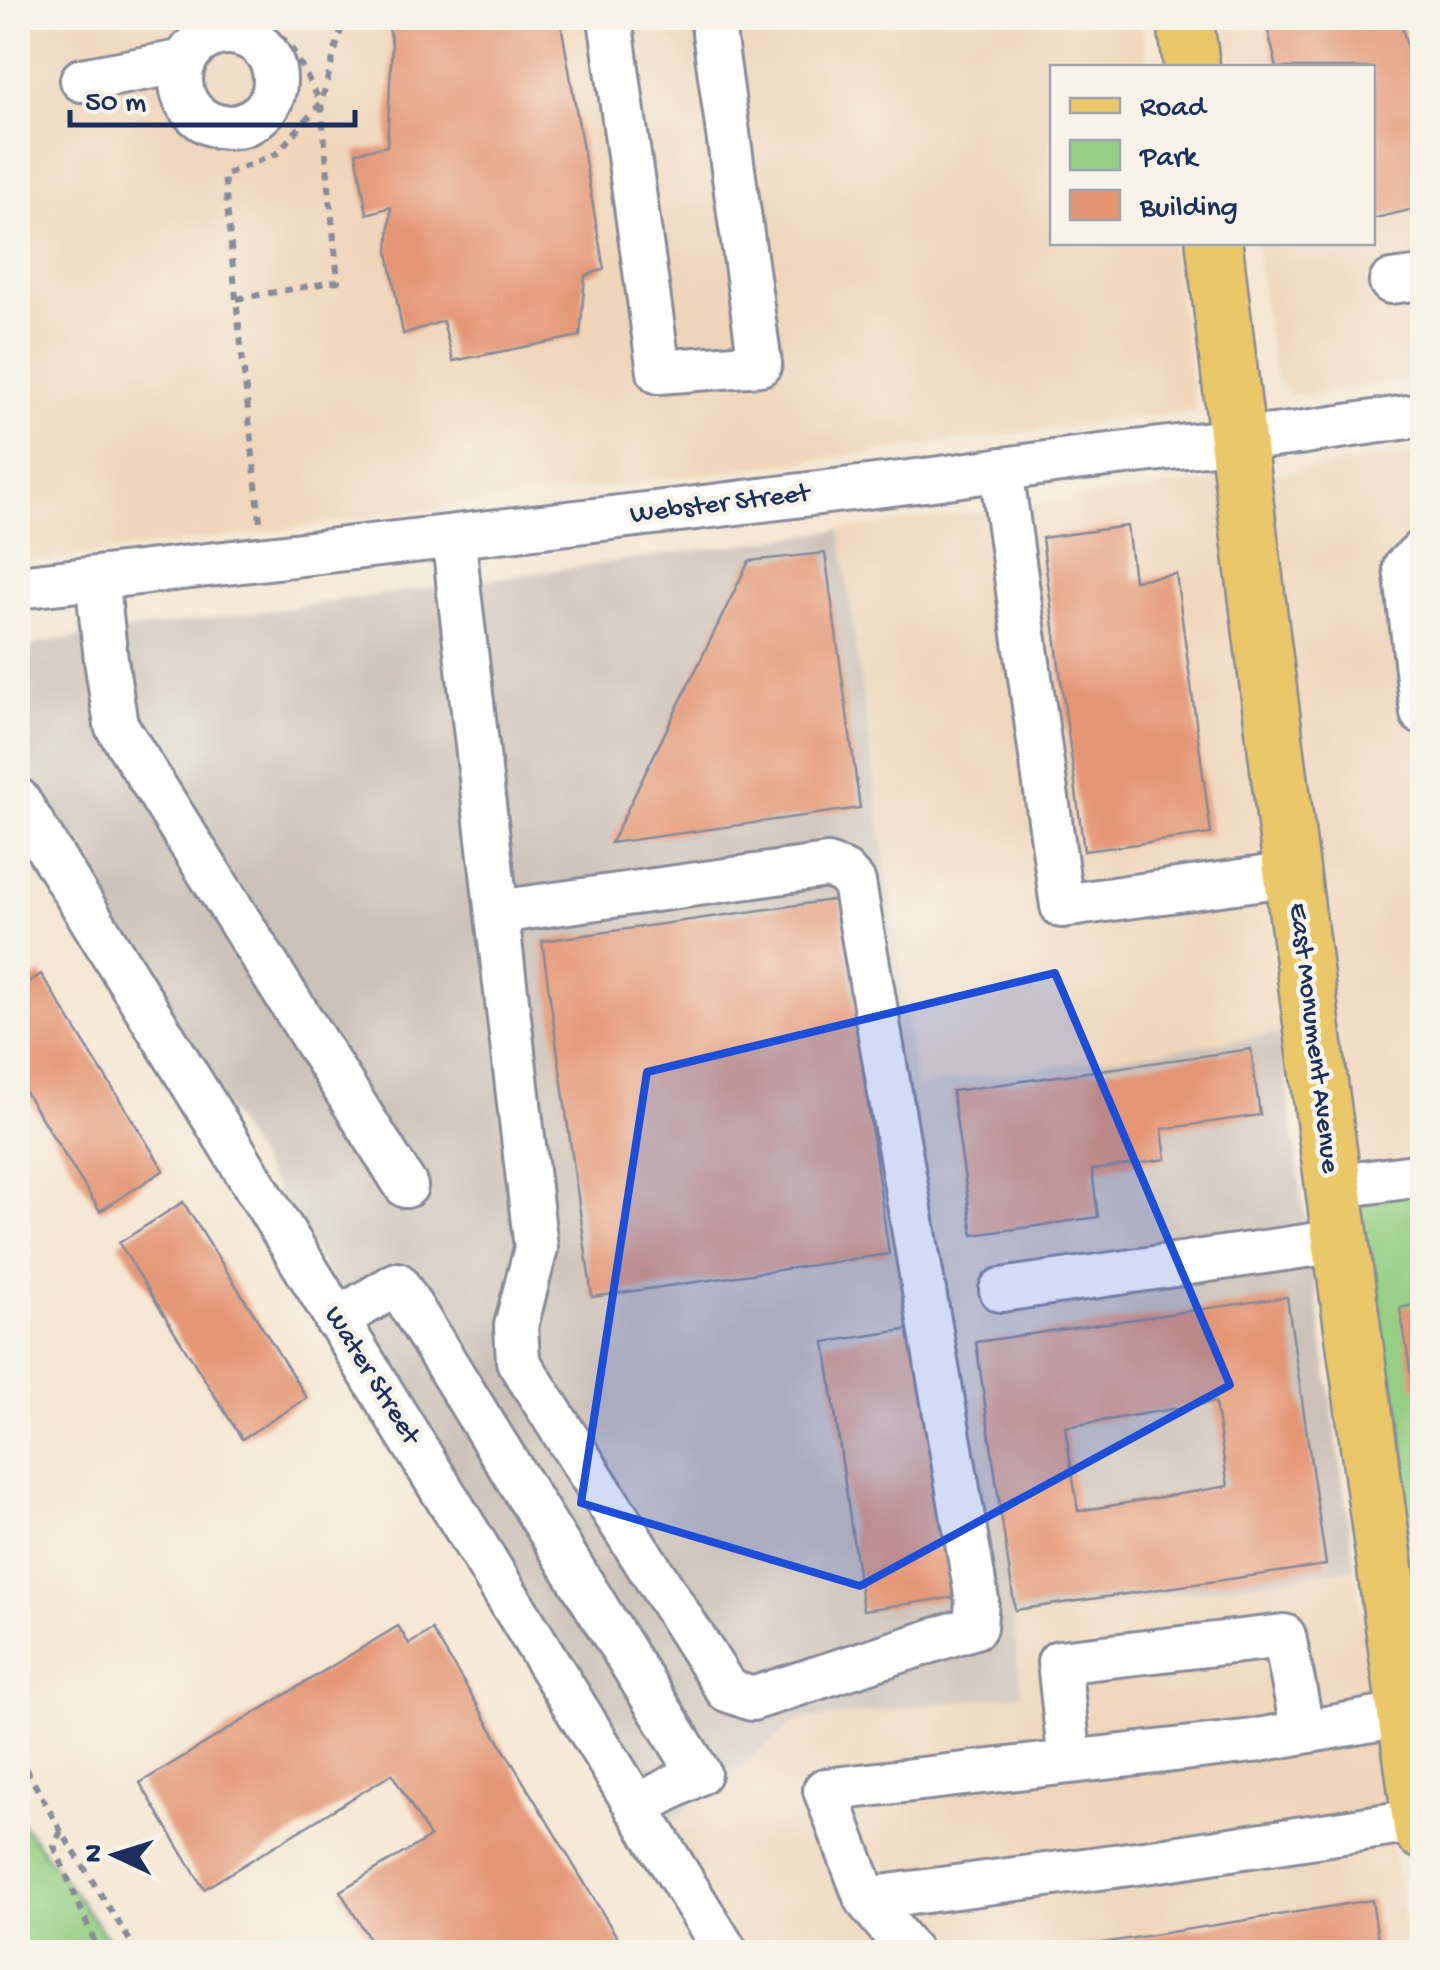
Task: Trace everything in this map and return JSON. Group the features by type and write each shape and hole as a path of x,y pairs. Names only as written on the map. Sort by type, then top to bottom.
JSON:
{"main road":[{"path":"1185,18 1192,65"},
{"name":"East Monument Avenue","path":"1214,245 1332,1187 1422,1826"}],"street":[{"path":"610,18 659,372 760,364 712,18"},
{"path":"82,80 191,42"},
{"name":"Webster Street","path":"18,588 454,538 1422,415"},
{"path":"1001,469 1062,906 1292,874"},
{"path":"454,538 497,912 536,1248 516,1326 518,1360 728,1690 752,1699 975,1627 977,1600 854,884 844,872 827,866 497,912"},
{"path":"1422,550 1404,567 1422,714"},
{"path":"98,578 116,726 406,1186"},
{"name":"Water Street","path":"18,800 726,1952"},
{"path":"1332,1187 1422,1175"},
{"path":"1001,1290 1340,1241"},
{"path":"336,1320 397,1284 700,1773 636,1807"},
{"path":"1070,1762 1059,1662 1284,1636 1303,1732"},
{"path":"910,1952 866,1899 825,1790 1253,1740 1406,1714"},
{"path":"866,1899 1422,1826"}],"path":[{"path":"252,18 288,42 321,102"},
{"path":"236,299 338,280 321,102 344,18"},
{"path":"264,558 224,175 276,154 321,102"},
{"path":"18,1755 137,1952"},
{"path":"61,1830 54,1846 98,1952"}],"highlighted area":[{"path":"1055,973 1230,1385 860,1586 581,1503 647,1072"}],"shaded area":[{"path":"18,18 1140,18 1147,65 1050,65 1050,245 1171,245 1195,410 18,564"},
{"path":"1224,18 1422,18 1422,380 1308,395 1288,393 1274,375 1256,245 1375,245 1375,65 1231,65"},
{"path":"1422,454 1422,1157 1361,1166 1278,1034 916,1086 840,530"},
{"path":"840,530 916,1086 1279,1034 1355,1568 1012,1617 1022,1694 796,1721 663,1829 18,764 18,655 39,643"},
{"path":"1355,1568 1408,1952 743,1952 663,1829 796,1721 1022,1694 1012,1617"}],"green space":[{"path":"1422,1175 1422,1798 1332,1187"},
{"path":"18,1818 118,1952 18,1952"}],"building":[{"path":"387,18 560,18 604,269 585,276 580,336 453,361 443,321 403,334 388,252 391,207 367,214 356,152 387,146 392,44"},
{"path":"1265,18 1400,18 1422,111 1422,207 1375,218 1375,65 1276,65"},
{"path":"1127,526 1134,580 1176,574 1211,834 1084,851 1042,538"},
{"path":"825,553 860,808 611,843 749,561"},
{"path":"839,899 889,1254 592,1297 542,941"},
{"path":"41,974 164,1170 100,1211 18,1081 18,989"},
{"path":"1251,1049 1260,1115 1162,1129 1166,1159 1092,1170 1098,1217 973,1235 952,1091"},
{"path":"183,1202 307,1398 242,1439 119,1243"},
{"path":"1287,1297 1326,1565 1015,1610 976,1342","holes":["1215,1402 1228,1486 1078,1511 1065,1427"]},
{"path":"1422,1303 1422,1387 1413,1387 1400,1308"},
{"path":"925,1327 963,1596 863,1610 825,1342"},
{"path":"398,1626 409,1644 432,1630 626,1952 497,1952 494,1948 487,1952 377,1952 340,1891 430,1837 392,1774 204,1889 140,1783"},
{"path":"1372,1900 1380,1952 1058,1952 1058,1950"}]}
